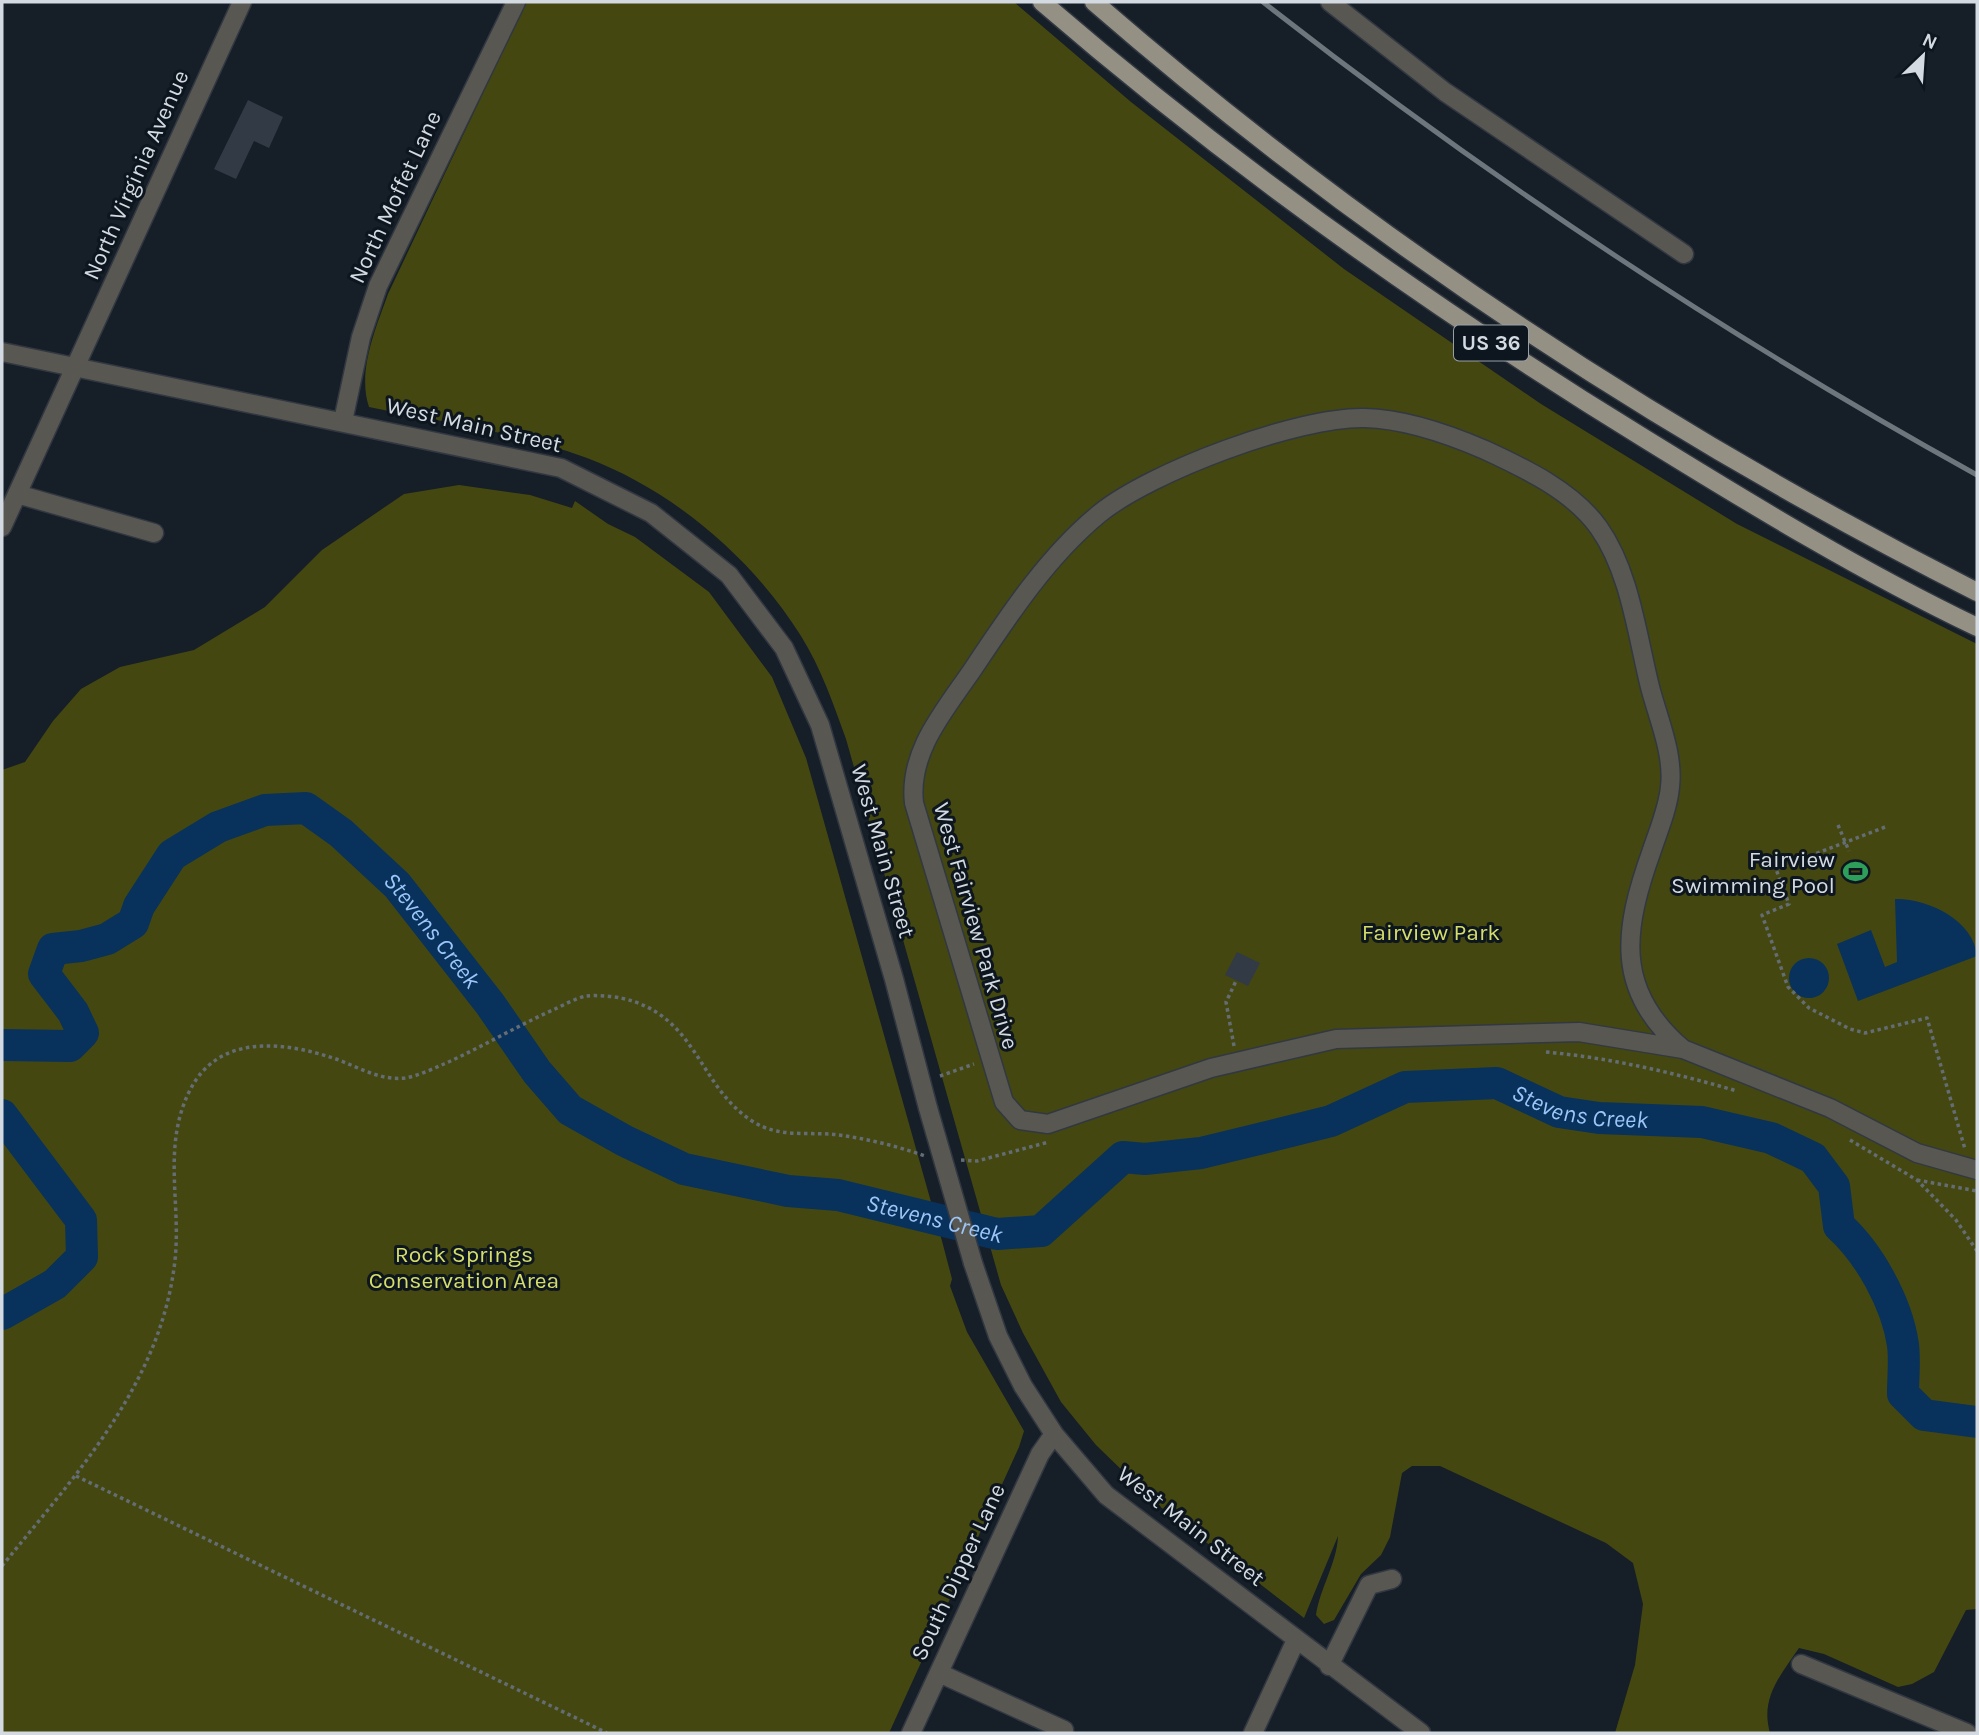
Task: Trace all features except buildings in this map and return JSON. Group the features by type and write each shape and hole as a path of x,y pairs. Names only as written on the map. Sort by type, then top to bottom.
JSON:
{"main road":[{"name":"US 36","path":"1042,2 1191,125 1310,218 1524,365 1715,482 1977,627"},
{"name":"US 36","path":"1094,2 1183,80 1464,290 1726,454 1977,592"}],"street":[{"name":"North Virginia Avenue","path":"2,527 242,2"},
{"path":"1330,2 1446,92 1684,254"},
{"name":"North Moffet Lane","path":"343,421 361,337 378,286 508,4"},
{"name":"West Main Street","path":"2,352 561,467 651,513 729,575 784,649 820,725 973,1263 998,1336 1023,1386 1054,1434 1107,1494 1329,1666 1421,1733"},
{"name":"West Fairview Park Drive","path":"1683,1049 1653,1020 1633,977 1628,946 1636,895 1663,817 1671,768 1623,581 1610,544 1595,522 1566,495 1499,457 1432,430 1366,418 1305,427 1175,469 1102,511 1069,541 1027,592 937,724 915,765 912,784 914,803 1004,1102 1010,1111 1034,1124 1048,1124 1237,1061 1343,1038 1524,1032 1605,1034 1683,1049 1830,1108 1917,1153 1974,1169"},
{"path":"17,494 154,533"},
{"name":"South Dipper Lane","path":"911,1733 1040,1454 1054,1434"},
{"path":"1329,1666 1369,1585 1392,1579"},
{"path":"1252,1733 1296,1640"},
{"path":"1801,1664 1967,1733"},
{"path":"939,1673 1064,1730"}],"path":[{"path":"1838,825 1849,851"},
{"path":"1885,827 1776,869 1789,904 1762,915 1788,987 1809,1008 1857,1032 1872,1033 1927,1018 1974,1169"},
{"path":"1236,981 1226,1002 1237,1061"},
{"path":"2,1566 105,1438 125,1404 170,1297 177,1248 172,1183 174,1143 189,1093 199,1075 215,1059 256,1044 282,1046 332,1058 382,1077 406,1078 470,1052 547,1012 585,996 617,997 646,1006 667,1020 690,1042 732,1104 752,1121 773,1131 798,1135 835,1134 938,1157"},
{"path":"1544,1052 1581,1055 1677,1075 1738,1092"},
{"path":"940,1076 990,1059"},
{"path":"1847,1138 1917,1180 1956,1220 1977,1251"},
{"path":"951,1158 977,1161 1056,1140"},
{"path":"1917,1180 1977,1191"},
{"path":"76,1476 607,1733"}],"green space":[{"name":"Fairview Park","path":"526,2 1014,2 1131,102 1344,269 1541,404 1737,524 1977,644 1977,1609 1966,1610 1934,1672 1912,1684 1898,1687 1824,1654 1799,1648 1779,1678 1770,1698 1770,1733 1615,1733 1635,1665 1643,1604 1633,1563 1606,1543 1440,1466 1412,1466 1402,1473 1390,1537 1381,1555 1361,1574 1334,1620 1324,1624 1316,1615 1335,1556 1338,1536 1304,1618 1158,1505 1096,1445 1061,1402 1023,1333 1001,1285 846,739 815,661 781,607 735,554 708,530 680,508 619,472 587,458 534,441 369,407 365,379 367,364 388,294"},
{"name":"Rock Springs Conservation Area","path":"459,485 530,495 572,508 575,501 608,524 635,537 709,592 772,677 806,758 942,1241 952,1279 950,1286 967,1332 1024,1431 1019,1447 889,1733 2,1733 2,770 25,762 53,721 81,689 120,667 194,650 265,607 322,550 404,494"}],"water":[{"path":"1895,899 1921,902 1947,914 1967,932 1974,943 1977,956 1858,1001 1837,944 1871,930 1885,967 1897,962"},
{"path":"1809,958 1817,959 1823,964 1828,970 1828,986 1823,992 1817,997 1809,998 1801,997 1795,992 1790,986 1789,978 1790,970 1795,964 1801,959"}],"waterway":[{"name":"Stevens Creek","path":"2,1045 70,1046 83,1033 73,1012 44,974 53,949 81,946 107,939 133,923 139,906 172,855 218,827 265,810 306,808 341,833 397,885 490,1004 537,1072 570,1110 625,1141 684,1169 788,1191 838,1195 997,1234 1041,1231 1123,1157 1145,1159 1201,1153 1275,1135 1331,1121 1405,1087 1497,1083 1559,1112 1599,1118 1702,1122 1771,1138 1813,1158 1834,1186 1839,1226 1871,1264 1895,1312 1903,1345 1903,1394 1924,1415 1977,1422"},
{"name":"Stevens Creek","path":"2,1115 81,1220 82,1257 55,1284 2,1314"}],"railway":[{"path":"1263,2 1435,131 1611,253 1791,367 1977,475"}],"place":[{"name":"Fairview Swimming Pool","path":"1855,872"}]}
